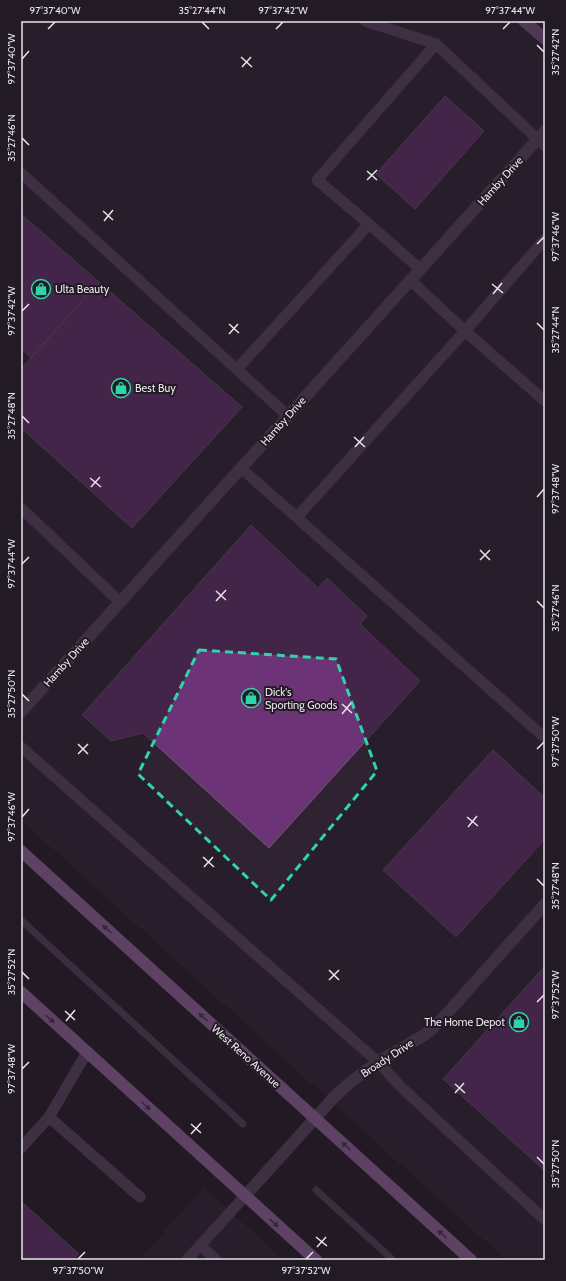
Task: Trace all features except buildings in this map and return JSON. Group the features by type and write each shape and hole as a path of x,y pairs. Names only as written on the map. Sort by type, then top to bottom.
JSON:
{"main road":[{"path":"524,21 545,39"},
{"name":"West Reno Avenue","path":"21,851 471,1260"},
{"path":"21,992 316,1260"}],"street":[{"name":"Hamby Drive","path":"21,712 410,280 542,138"},
{"name":"Broady Drive","path":"245,1196 336,1095 378,1062 426,1034 442,1019 545,904"}],"lane":[{"path":"367,21 436,44 542,138"},
{"path":"420,269 317,180 436,44"},
{"path":"21,173 288,416"},
{"path":"237,369 369,224"},
{"path":"297,517 465,331 545,239"},
{"path":"410,280 465,331 545,401"},
{"path":"241,468 545,738"},
{"path":"21,508 120,602"},
{"path":"21,747 378,1062 402,1087 545,1220"},
{"path":"21,1148 49,1116 87,1052"},
{"path":"49,1116 140,1197"},
{"path":"187,1260 245,1196"},
{"path":"200,1246 216,1260"}],"highlighted area":[{"path":"199,650 336,659 377,771 271,900 138,774"}],"shaded area":[{"path":"21,21 545,21 545,1260 506,1260 21,820"},
{"path":"204,1187 283,1260 139,1260"}],"waterway":[{"path":"21,920 243,1124"},
{"path":"316,1190 393,1260"}],"place":[{"name":"Ulta Beauty","path":"41,289"},
{"name":"Best Buy","path":"121,388"},
{"name":"Dick's Sporting Goods","path":"251,698"},
{"name":"The Home Depot","path":"519,1022"}]}
